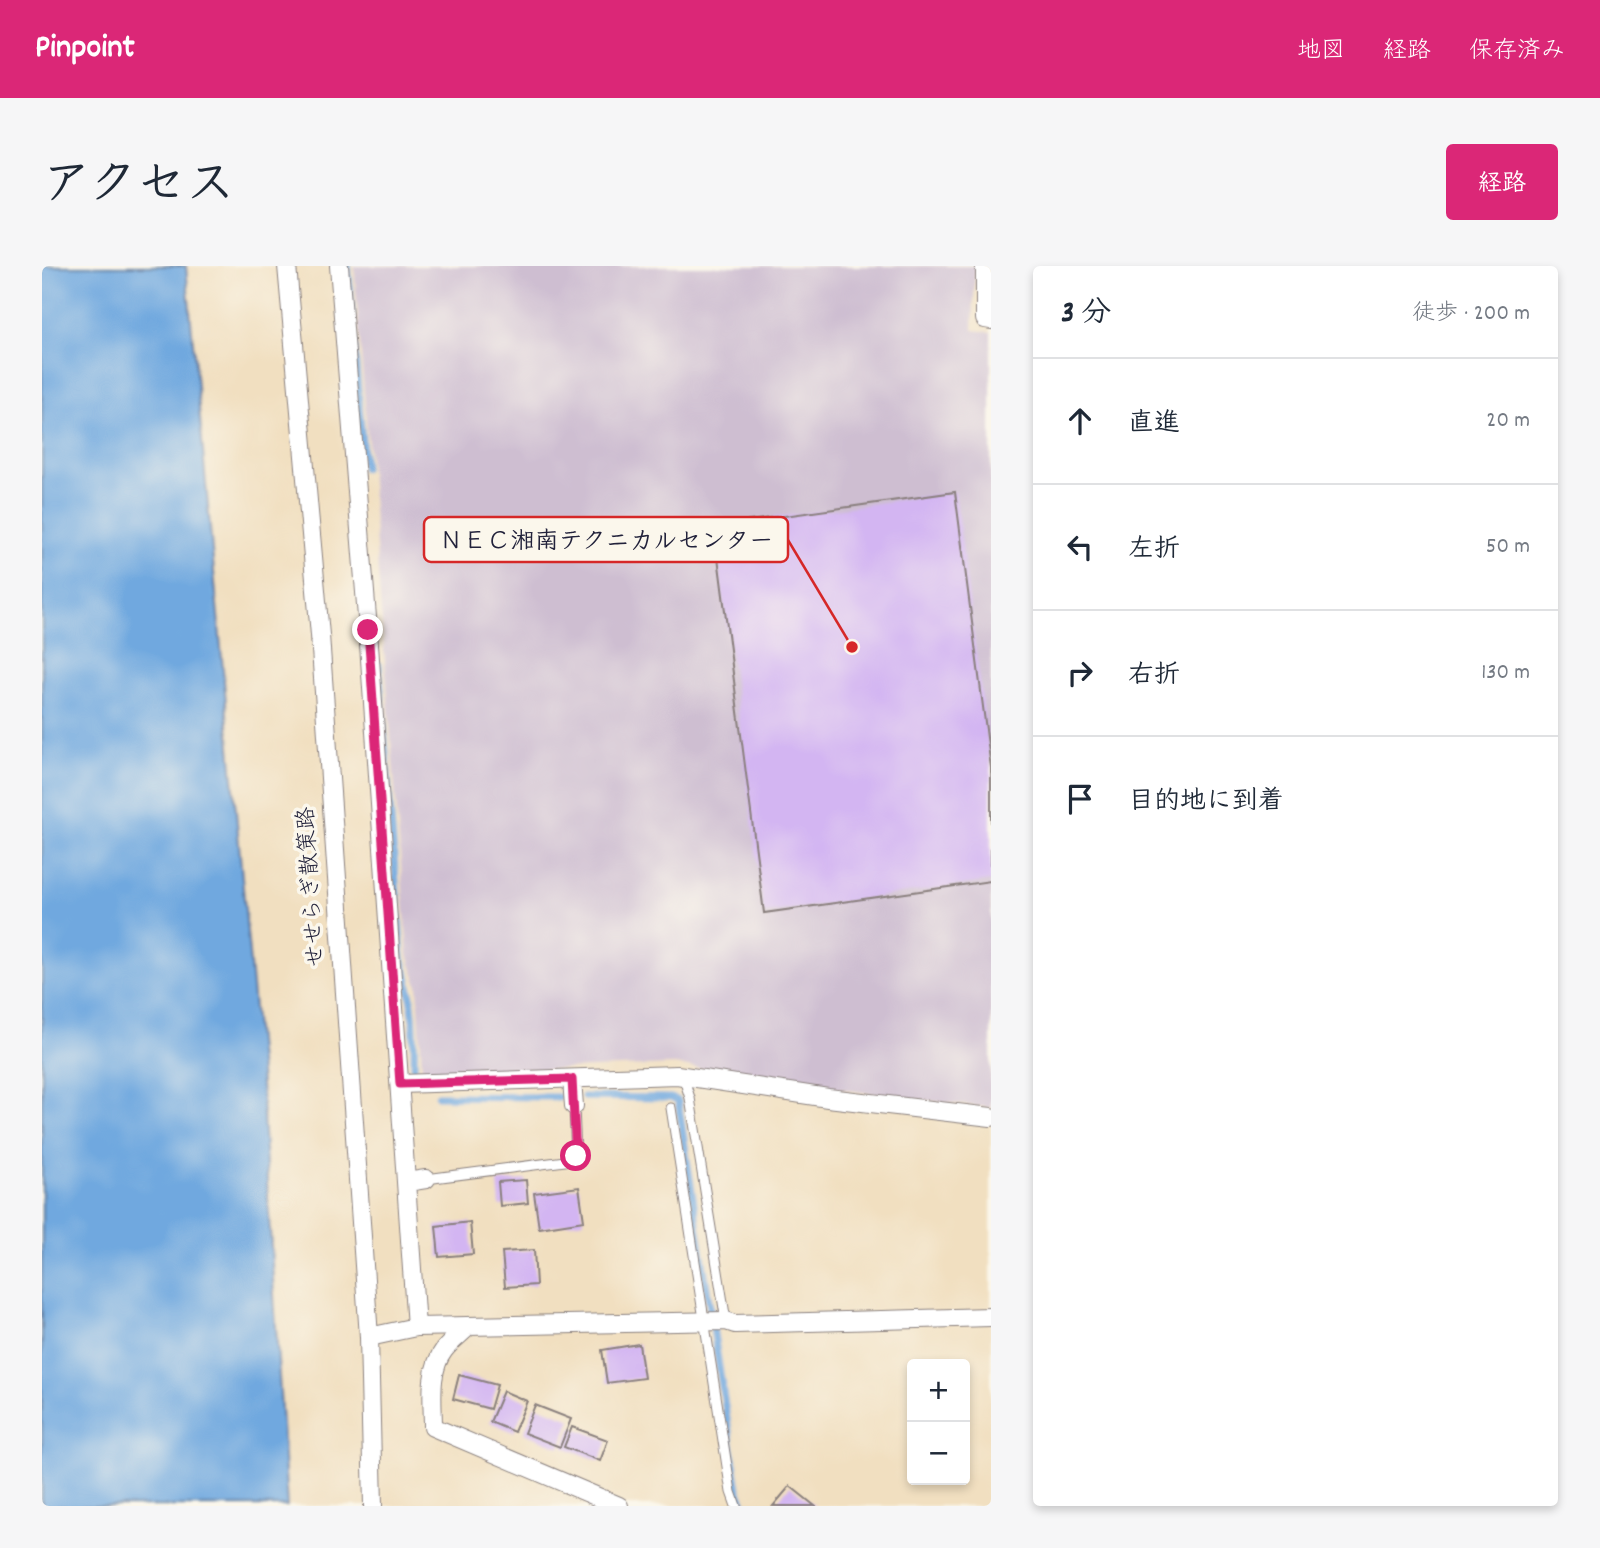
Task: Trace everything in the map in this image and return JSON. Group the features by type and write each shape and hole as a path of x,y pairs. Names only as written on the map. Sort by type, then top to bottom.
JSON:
{"street":[{"name":"せせらぎ散策路","path":"287,266 320,635 369,1337 373,1506"},
{"path":"339,266 369,644 416,1327"},
{"path":"985,266 985,319 991,320"},
{"path":"400,1084 677,1074 828,1098 991,1117"},
{"path":"572,1079 574,1106"},
{"path":"407,1182 426,1180"},
{"path":"369,1337 416,1327 726,1321 735,1324 991,1317"},
{"path":"469,1326 446,1348 433,1374 433,1427 619,1506"}],"lane":[{"path":"683,1076 690,1098 726,1321"},
{"path":"426,1180 565,1161 576,1156 574,1106"},
{"path":"671,1108 730,1492 736,1506"}],"shaded area":[{"path":"354,266 975,266 973,330 991,332 991,1108 674,1065 429,1074 422,1071 418,986 408,955"}],"water":[{"path":"42,266 186,266 261,1084 287,1506 42,1506"}],"building":[{"path":"955,492 991,768 991,881 764,913 714,526"},
{"path":"526,1180 528,1203 500,1206 498,1182"},
{"path":"579,1187 584,1221 539,1228 534,1193"},
{"path":"470,1222 473,1254 439,1257 436,1226"},
{"path":"534,1250 536,1285 505,1287 502,1252"},
{"path":"639,1344 644,1378 607,1383 602,1350"},
{"path":"459,1375 497,1385 490,1409 453,1399"},
{"path":"503,1391 527,1401 514,1432 490,1422"},
{"path":"535,1405 571,1419 560,1447 524,1433"},
{"path":"572,1427 608,1440 600,1461 564,1447"},
{"path":"790,1486 815,1506 773,1506"}],"waterway":[{"path":"348,266 364,468"},
{"path":"379,665 402,958 413,1013 414,1068"},
{"path":"438,1096 558,1097"},
{"path":"584,1097 671,1098 678,1101 738,1490 745,1506"}],"place":[{"name":"ＮＥＣ湘南テクニカルセンター","path":"852,647"}],"route":[{"path":"368,630 400,1084 572,1079 576,1156"}]}
